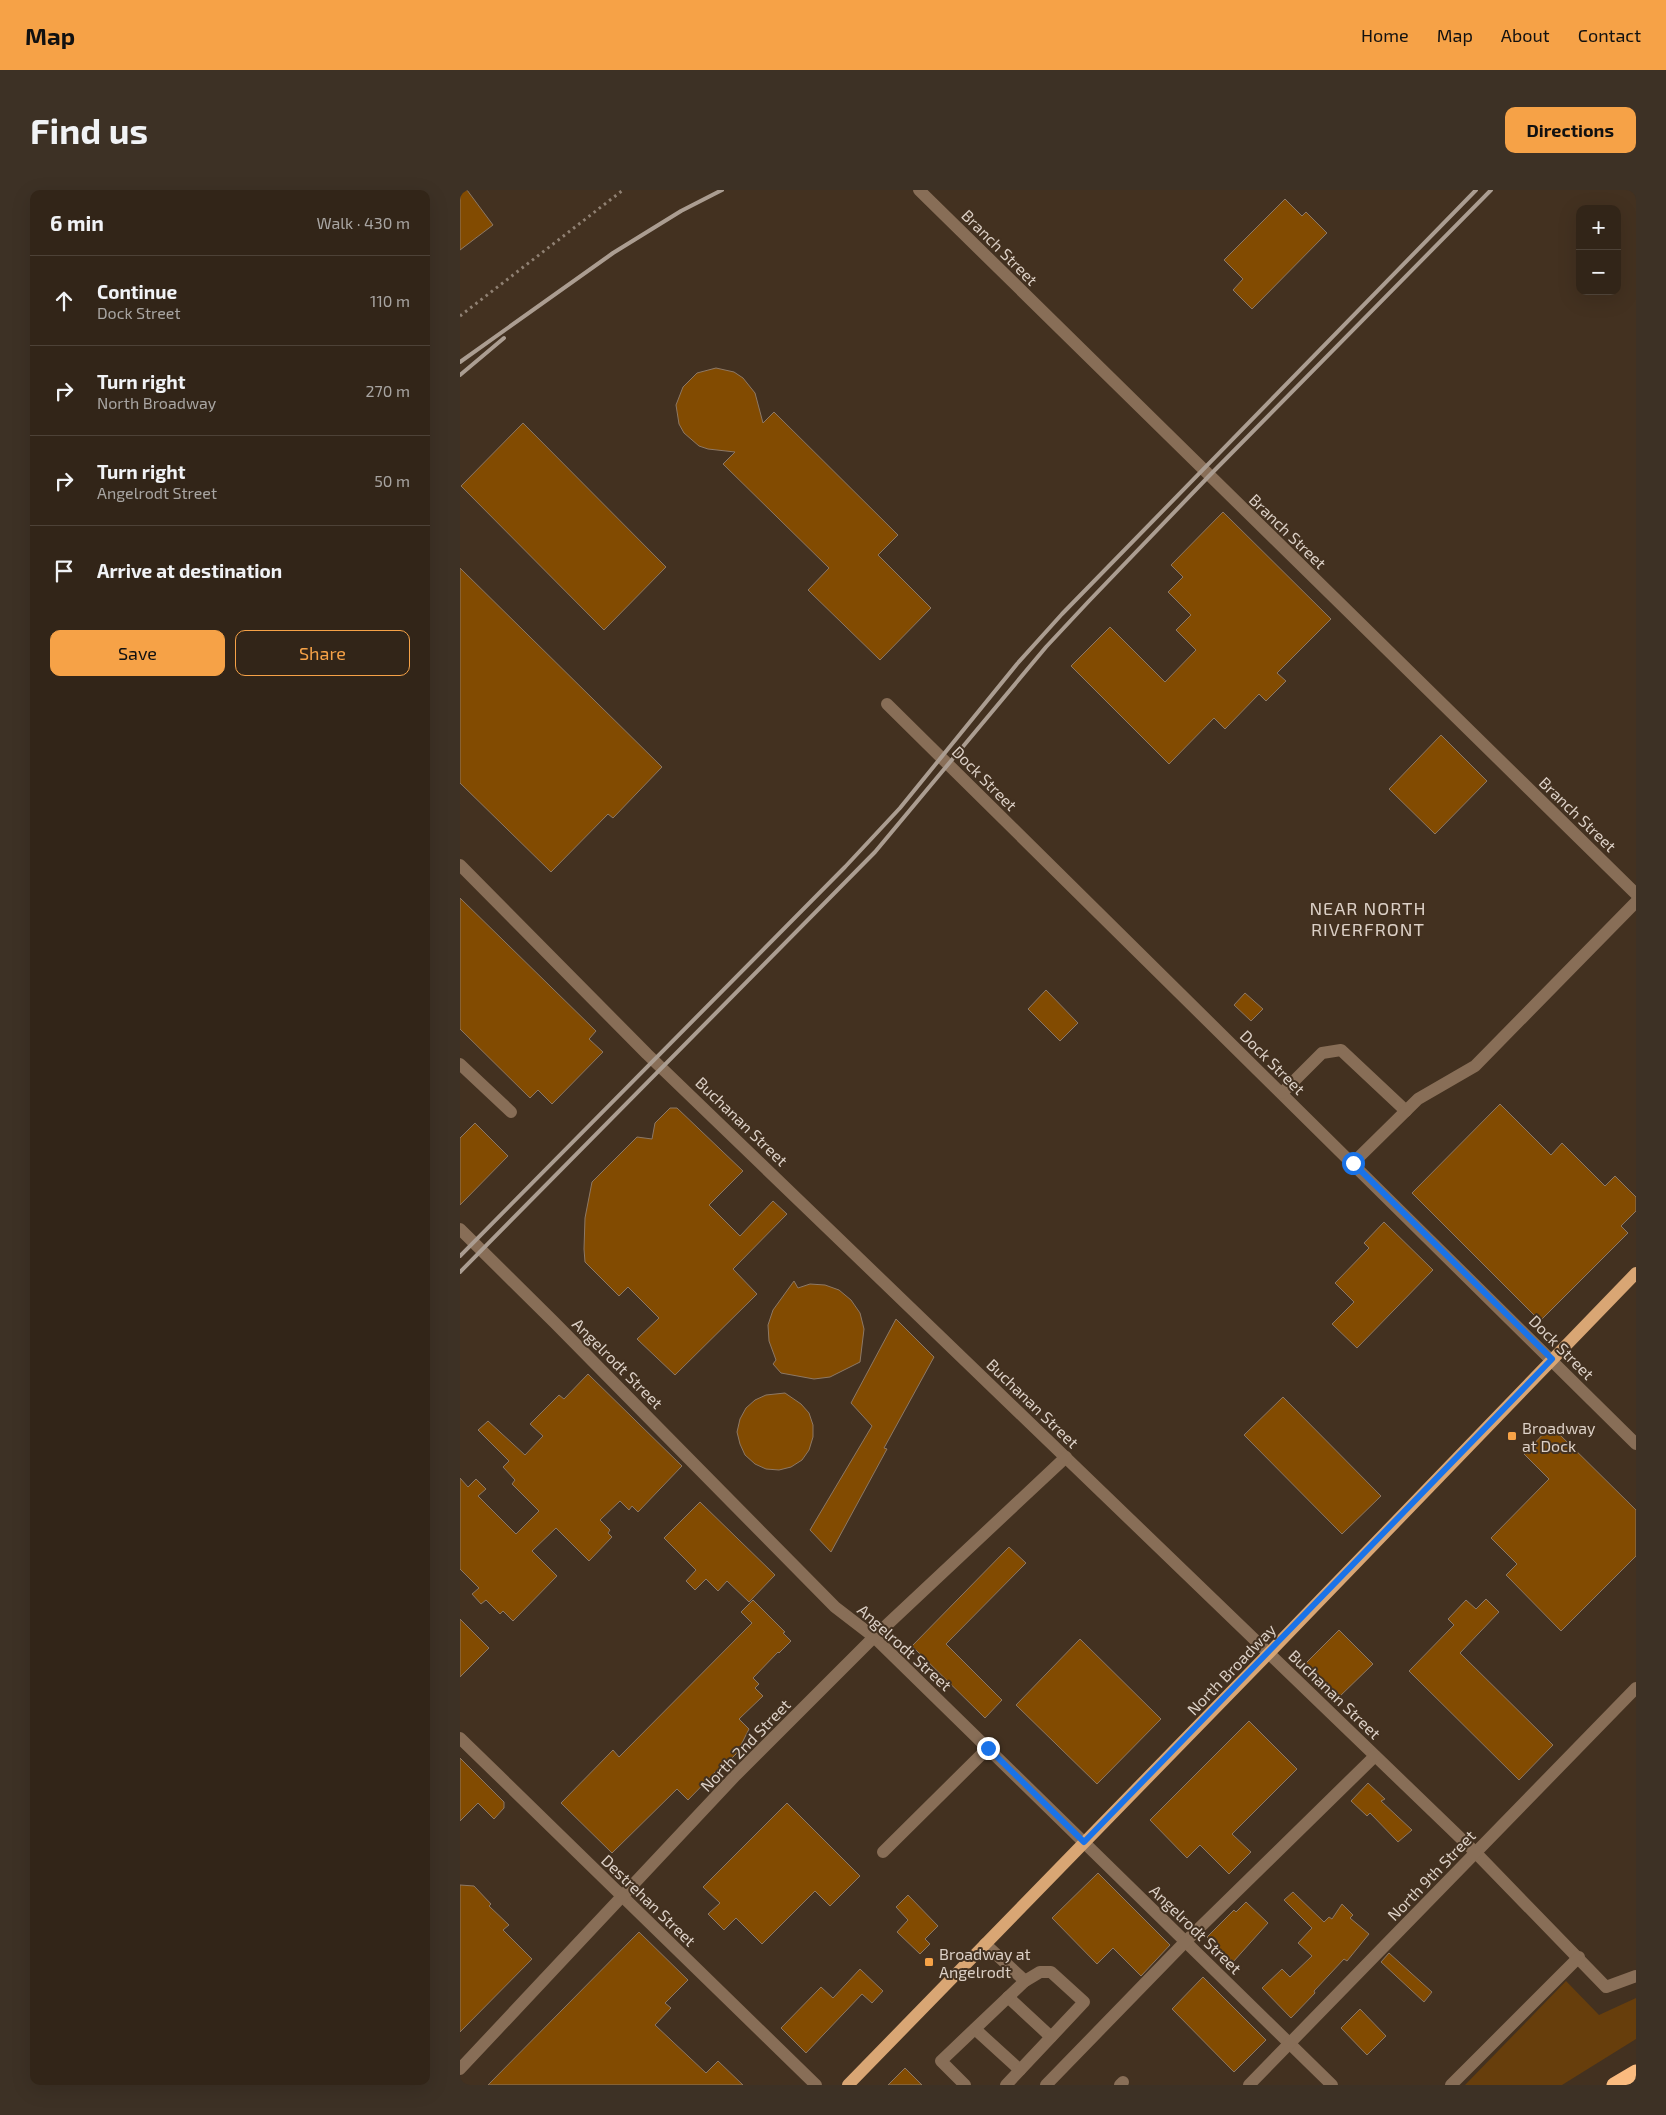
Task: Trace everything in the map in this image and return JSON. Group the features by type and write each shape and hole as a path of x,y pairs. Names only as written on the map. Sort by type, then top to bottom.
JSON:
{"highway":[{"path":"1614,2085 1636,2072"}],"main road":[{"name":"North Broadway","path":"848,2085 1636,1273"}],"street":[{"name":"Branch Street","path":"919,190 1636,894"},
{"name":"Dock Street","path":"887,704 1636,1444"},
{"name":"Buchanan Street","path":"463,868 647,1054 1475,1852 1606,1986 1636,1976"},
{"path":"1353,1163 1418,1099 1475,1066 1636,902"},
{"path":"1282,1094 1322,1053 1341,1050 1406,1111"},
{"path":"460,1064 511,1112"},
{"name":"Angelrodt Street","path":"460,1229 836,1607 874,1637 1332,2085"},
{"name":"North 2nd Street","path":"460,2069 736,1775 874,1637 1066,1457"},
{"name":"North 9th Street","path":"1249,2085 1636,1688"},
{"name":"Destrehan Street","path":"460,1738 816,2085"},
{"path":"883,1852 988,1748"},
{"path":"1046,2085 1186,1942 1375,1756"},
{"path":"985,1944 1025,1981"},
{"path":"1451,2085 1578,1957"},
{"path":"965,2085 941,2061 1025,1981 1040,1972 1051,1972 1084,2002 1006,2085"},
{"path":"1008,1997 1052,2037"},
{"path":"975,2029 1020,2070"}],"path":[{"path":"460,316 623,190"}],"shaded area":[{"path":"1566,1981 1599,2015 1636,1998 1636,2039 1562,2085 1465,2085"}],"building":[{"path":"460,190 467,190 493,225 460,250"},
{"path":"1285,199 1302,216 1306,212 1327,233 1252,309 1233,290 1243,279 1224,260"},
{"path":"716,368 734,372 743,378 755,393 763,423 774,412 898,535 878,555 931,608 880,660 808,590 829,568 723,464 735,452 699,446 684,433 679,424 676,405 683,387 697,373"},
{"path":"523,423 666,567 604,630 461,486"},
{"path":"1223,512 1331,619 1277,673 1286,681 1266,701 1259,694 1225,729 1214,718 1169,764 1071,666 1110,627 1165,682 1196,650 1176,630 1191,615 1168,592 1183,577 1171,565"},
{"path":"460,568 662,767 613,818 608,814 551,872 460,783"},
{"path":"1441,735 1487,781 1435,834 1389,789"},
{"path":"460,898 596,1031 589,1039 603,1052 552,1104 538,1090 530,1098 460,1029"},
{"path":"1046,990 1078,1023 1060,1041 1028,1009"},
{"path":"1245,993 1263,1009 1251,1021 1234,1005"},
{"path":"1500,1104 1551,1155 1562,1143 1605,1186 1615,1176 1636,1197 1636,1211 1621,1226 1628,1233 1540,1321 1412,1193"},
{"path":"670,1108 677,1108 743,1171 709,1205 740,1236 773,1201 787,1214 733,1269 757,1294 675,1375 637,1339 659,1318 628,1287 619,1296 585,1262 584,1249 585,1218 592,1182 637,1137 652,1139 655,1123"},
{"path":"475,1123 508,1156 460,1205 460,1138"},
{"path":"1384,1222 1433,1270 1357,1348 1332,1324 1354,1302 1335,1283 1369,1248 1364,1243"},
{"path":"794,1281 798,1288 810,1284 825,1285 839,1290 851,1300 860,1313 864,1329 860,1362 830,1377 814,1379 781,1373 773,1364 776,1360 769,1341 768,1325 773,1310"},
{"path":"896,1319 934,1357 884,1448 887,1449 831,1552 810,1530 872,1426 851,1403"},
{"path":"588,1374 682,1466 638,1512 632,1506 629,1510 620,1501 600,1520 610,1530 608,1533 612,1537 589,1561 556,1528 532,1551 557,1576 513,1621 503,1611 500,1614 486,1600 481,1604 472,1594 479,1588 460,1569 460,1478 468,1487 476,1479 486,1489 478,1496 516,1534 539,1511 512,1484 515,1480 503,1467 509,1461 478,1430 488,1421 525,1455 543,1436 530,1424 559,1395 564,1399"},
{"path":"785,1393 801,1404 809,1413 813,1425 813,1437 809,1450 802,1460 791,1467 779,1470 766,1469 755,1464 745,1455 737,1432 740,1419 746,1408 755,1400 766,1395"},
{"path":"1283,1397 1381,1496 1342,1534 1244,1435"},
{"path":"1551,1426 1636,1510 1636,1556 1561,1631 1506,1575 1517,1564 1491,1538 1549,1479 1524,1454"},
{"path":"700,1502 775,1575 749,1602 727,1581 718,1591 706,1579 695,1590 686,1581 696,1570 664,1538"},
{"path":"1009,1547 1026,1563 946,1644 1002,1700 985,1718 912,1646"},
{"path":"1486,1599 1499,1612 1460,1653 1553,1745 1519,1780 1409,1671 1454,1625 1448,1619 1466,1600 1476,1609"},
{"path":"753,1600 785,1632 783,1633 791,1641 753,1678 759,1684 755,1688 763,1696 739,1719 749,1729 737,1753 724,1766 723,1764 688,1800 677,1789 612,1853 561,1803 613,1750 619,1757 752,1623 741,1612"},
{"path":"460,1619 489,1648 460,1677"},
{"path":"1339,1630 1373,1664 1337,1699 1304,1665"},
{"path":"1080,1639 1161,1719 1097,1784 1016,1705"},
{"path":"1249,1721 1297,1769 1232,1834 1251,1852 1229,1874 1200,1845 1187,1858 1150,1820"},
{"path":"460,1758 504,1802 504,1808 494,1819 478,1803 460,1821"},
{"path":"1368,1783 1385,1799 1381,1801 1412,1830 1398,1842 1370,1813 1367,1816 1351,1801"},
{"path":"787,1803 860,1876 830,1906 815,1891 762,1944 736,1918 724,1930 708,1914 720,1903 703,1887"},
{"path":"1098,1873 1170,1945 1141,1976 1113,1948 1097,1964 1052,1918"},
{"path":"460,1885 474,1886 491,1904 489,1906 509,1925 503,1930 532,1959 460,2032"},
{"path":"1293,1892 1324,1922 1329,1917 1332,1919 1342,1904 1353,1915 1350,1918 1369,1934 1347,1961 1344,1959 1291,2018 1262,1988 1282,1969 1290,1977 1312,1956 1298,1943 1312,1928 1284,1900"},
{"path":"908,1895 938,1926 925,1939 930,1944 920,1954 897,1932 908,1920 896,1907"},
{"path":"1246,1902 1268,1923 1233,1962 1207,1937 1234,1910 1236,1912"},
{"path":"639,1932 688,1980 665,2003 671,2008 655,2025 706,2073 718,2061 743,2085 488,2085"},
{"path":"1389,1953 1432,1992 1424,2002 1381,1962"},
{"path":"860,1969 883,1991 872,2003 862,1994 806,2053 781,2028 821,1987 833,1998"},
{"path":"1203,1977 1266,2040 1234,2072 1172,2009"},
{"path":"1360,2009 1386,2036 1367,2055 1341,2028"},
{"path":"905,2068 922,2085 888,2085"}],"railway":[{"path":"460,362 613,253 681,211 722,190"},
{"path":"460,1256 845,867 900,808 1017,664 1062,614 1476,190"},
{"path":"460,1272 875,852 1046,647 1209,476 1491,190"},
{"path":"460,375 504,338"}],"place":[{"name":"Broadway at Dock","path":"1512,1436"},
{"name":"Broadway at Angelrodt","path":"929,1962"}],"district":[{"name":"NEAR NORTH RIVERFRONT","path":"1368,918"}],"route":[{"path":"988,1748 1084,1842 1552,1359 1353,1163"}]}
